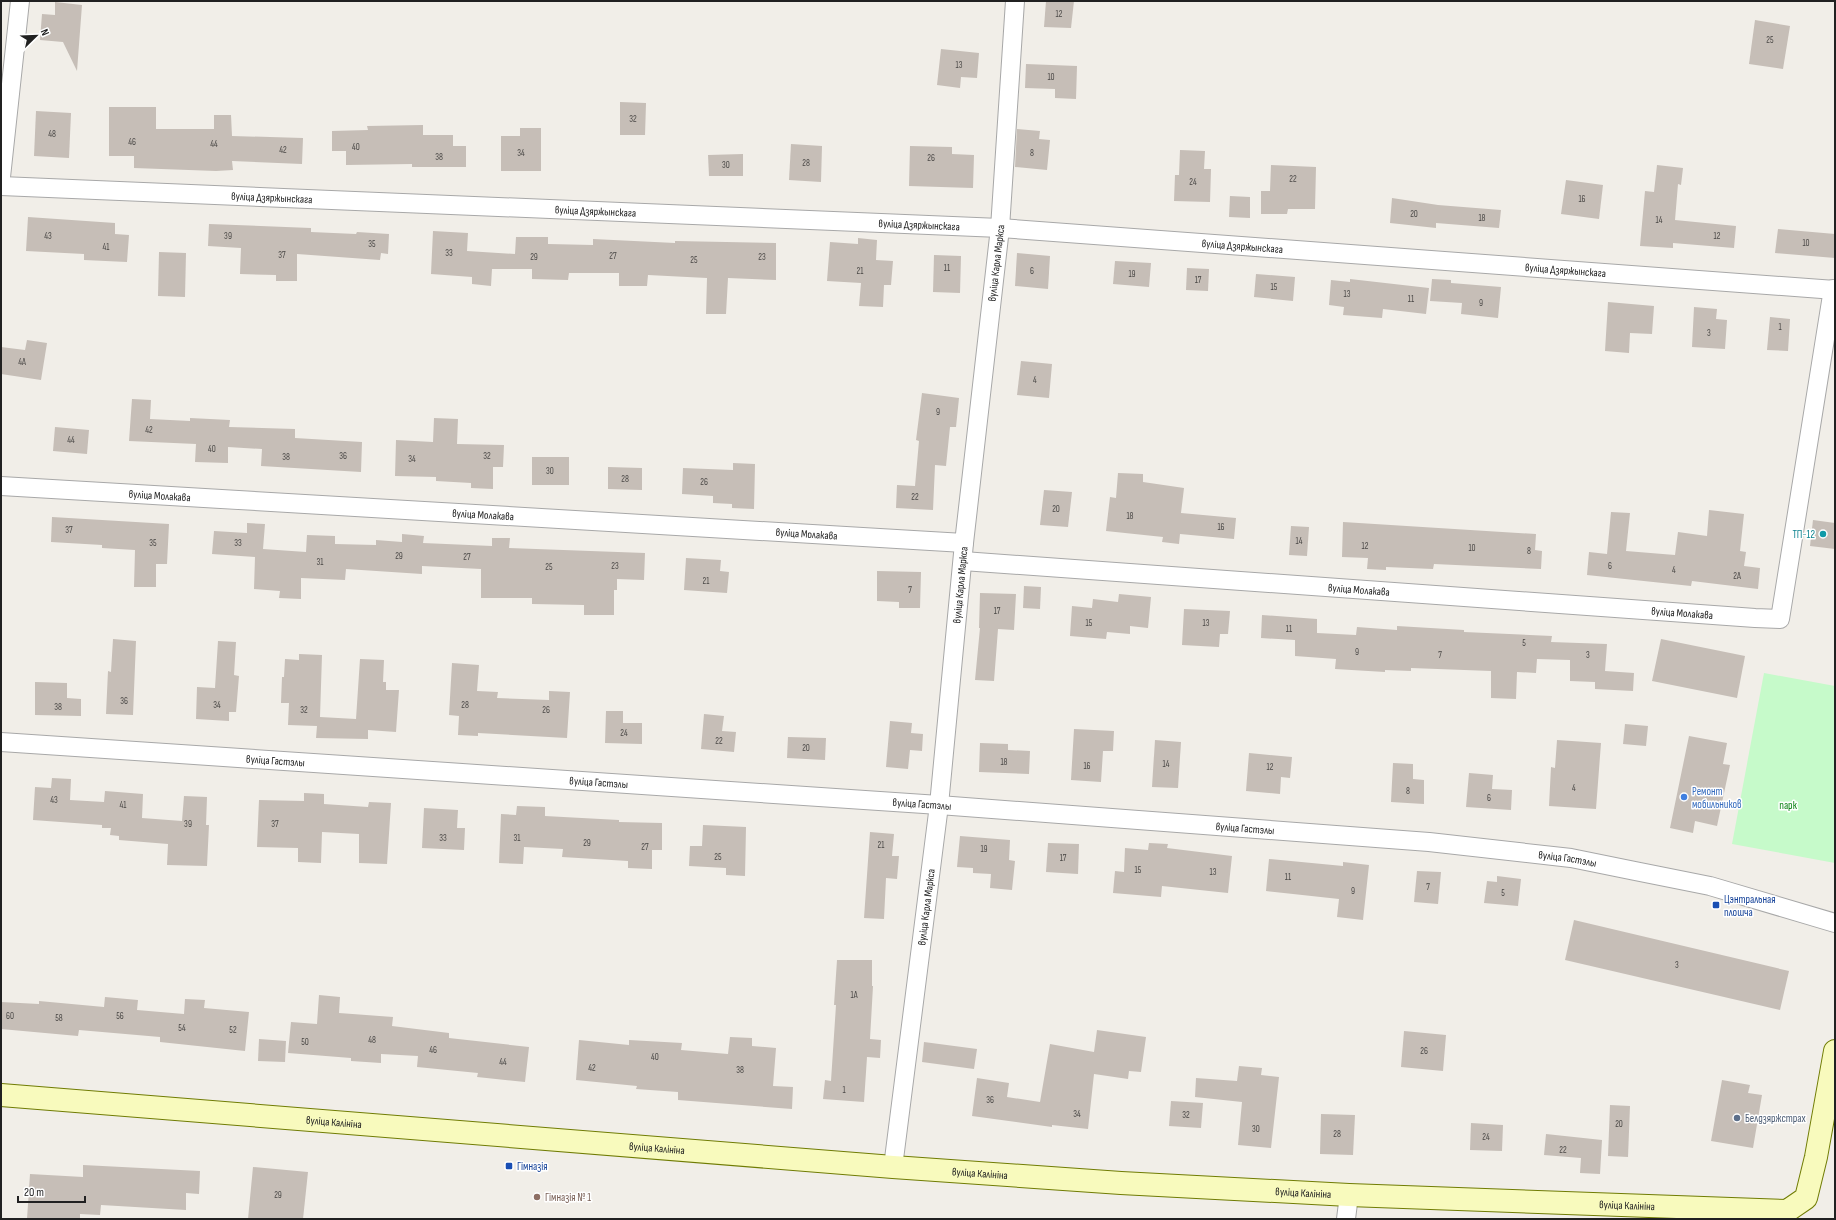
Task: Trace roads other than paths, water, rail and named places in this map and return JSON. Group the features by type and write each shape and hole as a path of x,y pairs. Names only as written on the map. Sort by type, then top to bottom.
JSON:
{"main road":[{"name":"вуліца Калініна","path":"1,1095 893,1167 1129,1183 1349,1195 1787,1211 1806,1198 1816,1157 1835,1051"}],"street":[{"path":"1,177 20,1"},
{"name":"вуліца Карла Маркса","path":"893,1167 939,805 964,543 1000,228 1015,1"},
{"name":"вуліца Дзяржынскага","path":"1,186 1000,228 1834,290"},
{"name":"вуліца Молакава","path":"963,561 1780,619 1834,290"},
{"name":"вуліца Молакава","path":"1,486 964,543"},
{"name":"вуліца Гастэлы","path":"1,742 939,805 1429,842 1571,858 1710,886 1835,923"},
{"path":"1346,1219 1349,1195"}],"place":[{"name":"ТП-12","path":"1823,534"},
{"name":"Ремонт мобильников","path":"1684,797"},
{"name":"Цэнтральная плошча","path":"1716,905"},
{"name":"Белдзяржстрах","path":"1737,1118"},
{"name":"Гімназія","path":"509,1166"},
{"name":"Гімназія № 1","path":"537,1197"}],"park label":[{"name":"парк","path":"1788,805"}]}
